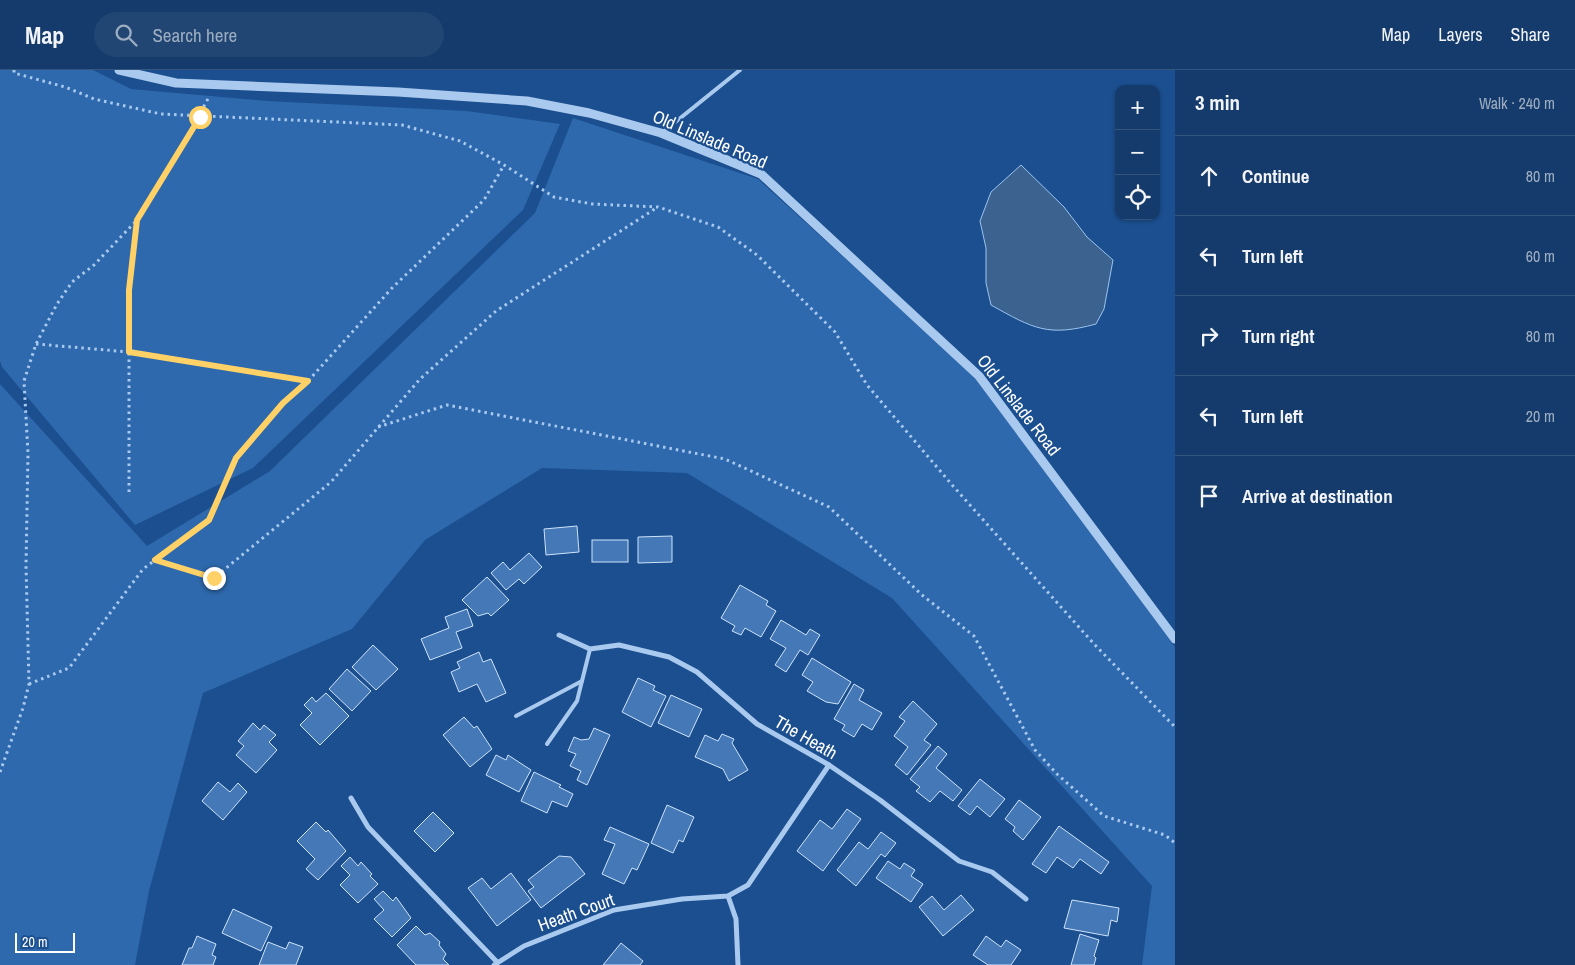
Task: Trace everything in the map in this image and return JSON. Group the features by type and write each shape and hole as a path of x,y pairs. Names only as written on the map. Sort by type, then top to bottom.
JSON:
{"street":[{"name":"Old Linslade Road","path":"119,70 176,83 398,92 527,101 589,113 661,133 760,174 979,376 1175,640"},
{"path":"559,635 590,649"},
{"name":"The Heath","path":"590,649 619,645 669,657 696,672 757,724 829,765 880,800 959,861 992,872 1026,899"},
{"name":"Heath Court","path":"350,798 368,827 496,963 524,946 614,910 682,899 728,896 748,885 829,765"},
{"path":"728,896 736,919 738,965"}],"lane":[{"path":"661,133 740,70"},
{"path":"547,744 577,701 590,649"},
{"path":"516,716 582,680"}],"path":[{"path":"14,70 14,73 65,87 94,99 160,114 402,125 460,141 504,165 554,197 592,204 658,207 718,227 757,255 835,332 867,385 953,486 1094,644 1175,727"},
{"path":"0,772 23,708 29,684 26,566 28,453 24,381 36,344 72,282 94,265 137,220 200,117"},
{"path":"29,684 69,668 143,569 209,520 236,458 283,403 308,381 392,288 484,200 504,165"},
{"path":"155,560 214,578 331,482 420,379 496,311 658,207"},
{"path":"129,492 129,290 137,220"},
{"path":"36,344 129,352 308,381"},
{"path":"378,427 447,405 725,459 829,507 922,596 974,636 1035,750 1057,774 1104,816 1165,835 1175,844"}],"shaded area":[{"path":"0,70 93,70 131,89 267,101 467,111 560,124 523,210 253,468 135,525 2,367 0,361"},
{"path":"573,118 758,179 976,378 1175,647 1175,965 1142,965 1152,886 892,598 687,473 542,468 425,540 352,629 203,693 149,891 135,965 0,965 0,384 147,546 270,471 535,213"},
{"path":"1021,165 1064,207 1087,237 1113,260 1104,309 1096,324 1065,330 1053,330 1030,325 991,305 986,283 986,248 980,221 991,192"}],"building":[{"path":"577,526 579,552 546,555 544,529"},
{"path":"672,536 672,562 638,563 638,537"},
{"path":"592,540 628,540 628,562 592,562"},
{"path":"529,553 542,567 524,584 519,579 506,590 491,573 503,562 510,570"},
{"path":"487,577 509,600 491,616 488,613 478,616 462,600"},
{"path":"740,585 768,601 766,605 776,611 761,637 745,628 741,635 732,631 735,626 721,618"},
{"path":"467,609 473,626 456,632 462,648 430,660 421,639 449,628 445,617"},
{"path":"781,620 806,635 810,629 820,635 808,655 800,650 786,672 775,665 786,648 770,639"},
{"path":"373,645 398,669 376,690 352,667"},
{"path":"479,652 483,662 491,659 506,693 486,702 477,684 459,692 451,672 460,668 457,662"},
{"path":"812,658 851,682 838,704 826,702 807,691 813,682 802,675"},
{"path":"347,669 371,691 352,711 329,689"},
{"path":"638,678 655,686 653,690 666,696 651,727 622,712"},
{"path":"854,684 864,690 859,700 882,713 872,730 862,724 854,737 842,730 845,725 834,719"},
{"path":"326,693 349,716 320,745 300,725 312,713 304,705 312,697 316,702"},
{"path":"671,695 702,709 689,737 658,723"},
{"path":"913,701 937,724 924,740 931,745 907,775 895,765 908,747 894,736 905,721 899,717"},
{"path":"464,717 474,728 477,726 492,749 470,767 443,735"},
{"path":"253,723 260,730 264,725 276,735 269,742 277,750 256,773 236,755 244,746 238,741"},
{"path":"594,728 610,735 587,785 577,780 581,771 570,766 576,754 568,751 574,737 581,740 589,739"},
{"path":"722,734 734,739 732,743 748,770 729,781 723,769 695,757 705,735 718,741"},
{"path":"938,746 947,754 936,768 962,790 953,801 940,791 930,802 916,791 920,787 910,779"},
{"path":"496,755 506,760 508,755 531,770 519,792 486,775"},
{"path":"534,772 561,785 559,787 573,794 567,807 552,801 547,813 521,801"},
{"path":"980,779 1005,799 990,817 977,806 970,815 958,806"},
{"path":"218,782 230,792 238,783 247,792 223,820 202,801"},
{"path":"1019,800 1041,817 1023,840 1013,831 1015,827 1005,819"},
{"path":"667,805 694,817 683,842 679,840 673,853 651,843"},
{"path":"847,809 861,819 823,871 797,851 820,820 832,829"},
{"path":"433,812 454,833 435,852 414,831"},
{"path":"316,822 326,832 328,830 346,851 318,880 306,869 315,859 297,841"},
{"path":"1059,826 1109,862 1101,874 1080,859 1073,868 1057,857 1046,873 1032,864"},
{"path":"610,827 649,844 637,870 632,868 624,884 602,874 615,844 604,840"},
{"path":"881,832 896,843 885,857 881,854 856,886 837,870 859,842 868,849"},
{"path":"559,856 571,857 585,874 541,908 528,891 534,887 528,880"},
{"path":"350,857 358,866 361,862 378,884 358,903 340,885 350,875 341,866"},
{"path":"888,861 900,869 904,863 915,870 911,876 923,884 911,902 876,878"},
{"path":"511,873 531,900 497,926 468,888 482,878 491,889"},
{"path":"383,891 393,901 396,897 411,918 392,937 374,919 384,910 374,899"},
{"path":"961,895 974,910 943,936 919,907 932,896 944,910"},
{"path":"1072,900 1119,908 1117,922 1111,920 1108,936 1064,928"},
{"path":"233,909 272,927 261,951 222,933"},
{"path":"416,926 425,935 430,933 440,942 439,945 446,954 443,959 449,965 416,965 397,945"},
{"path":"1080,934 1099,940 1094,956 1096,958 1094,965 1071,965"},
{"path":"197,936 216,944 212,955 216,957 213,965 182,965 189,948 192,948"},
{"path":"986,936 1001,947 1006,940 1021,950 1011,965 988,965 973,955"},
{"path":"268,942 286,949 289,942 303,947 296,965 259,965"},
{"path":"621,943 643,961 640,965 603,965"}],"route":[{"path":"200,117 137,220 129,290 129,352 308,381 283,403 236,458 209,520 155,560 214,578"}]}
